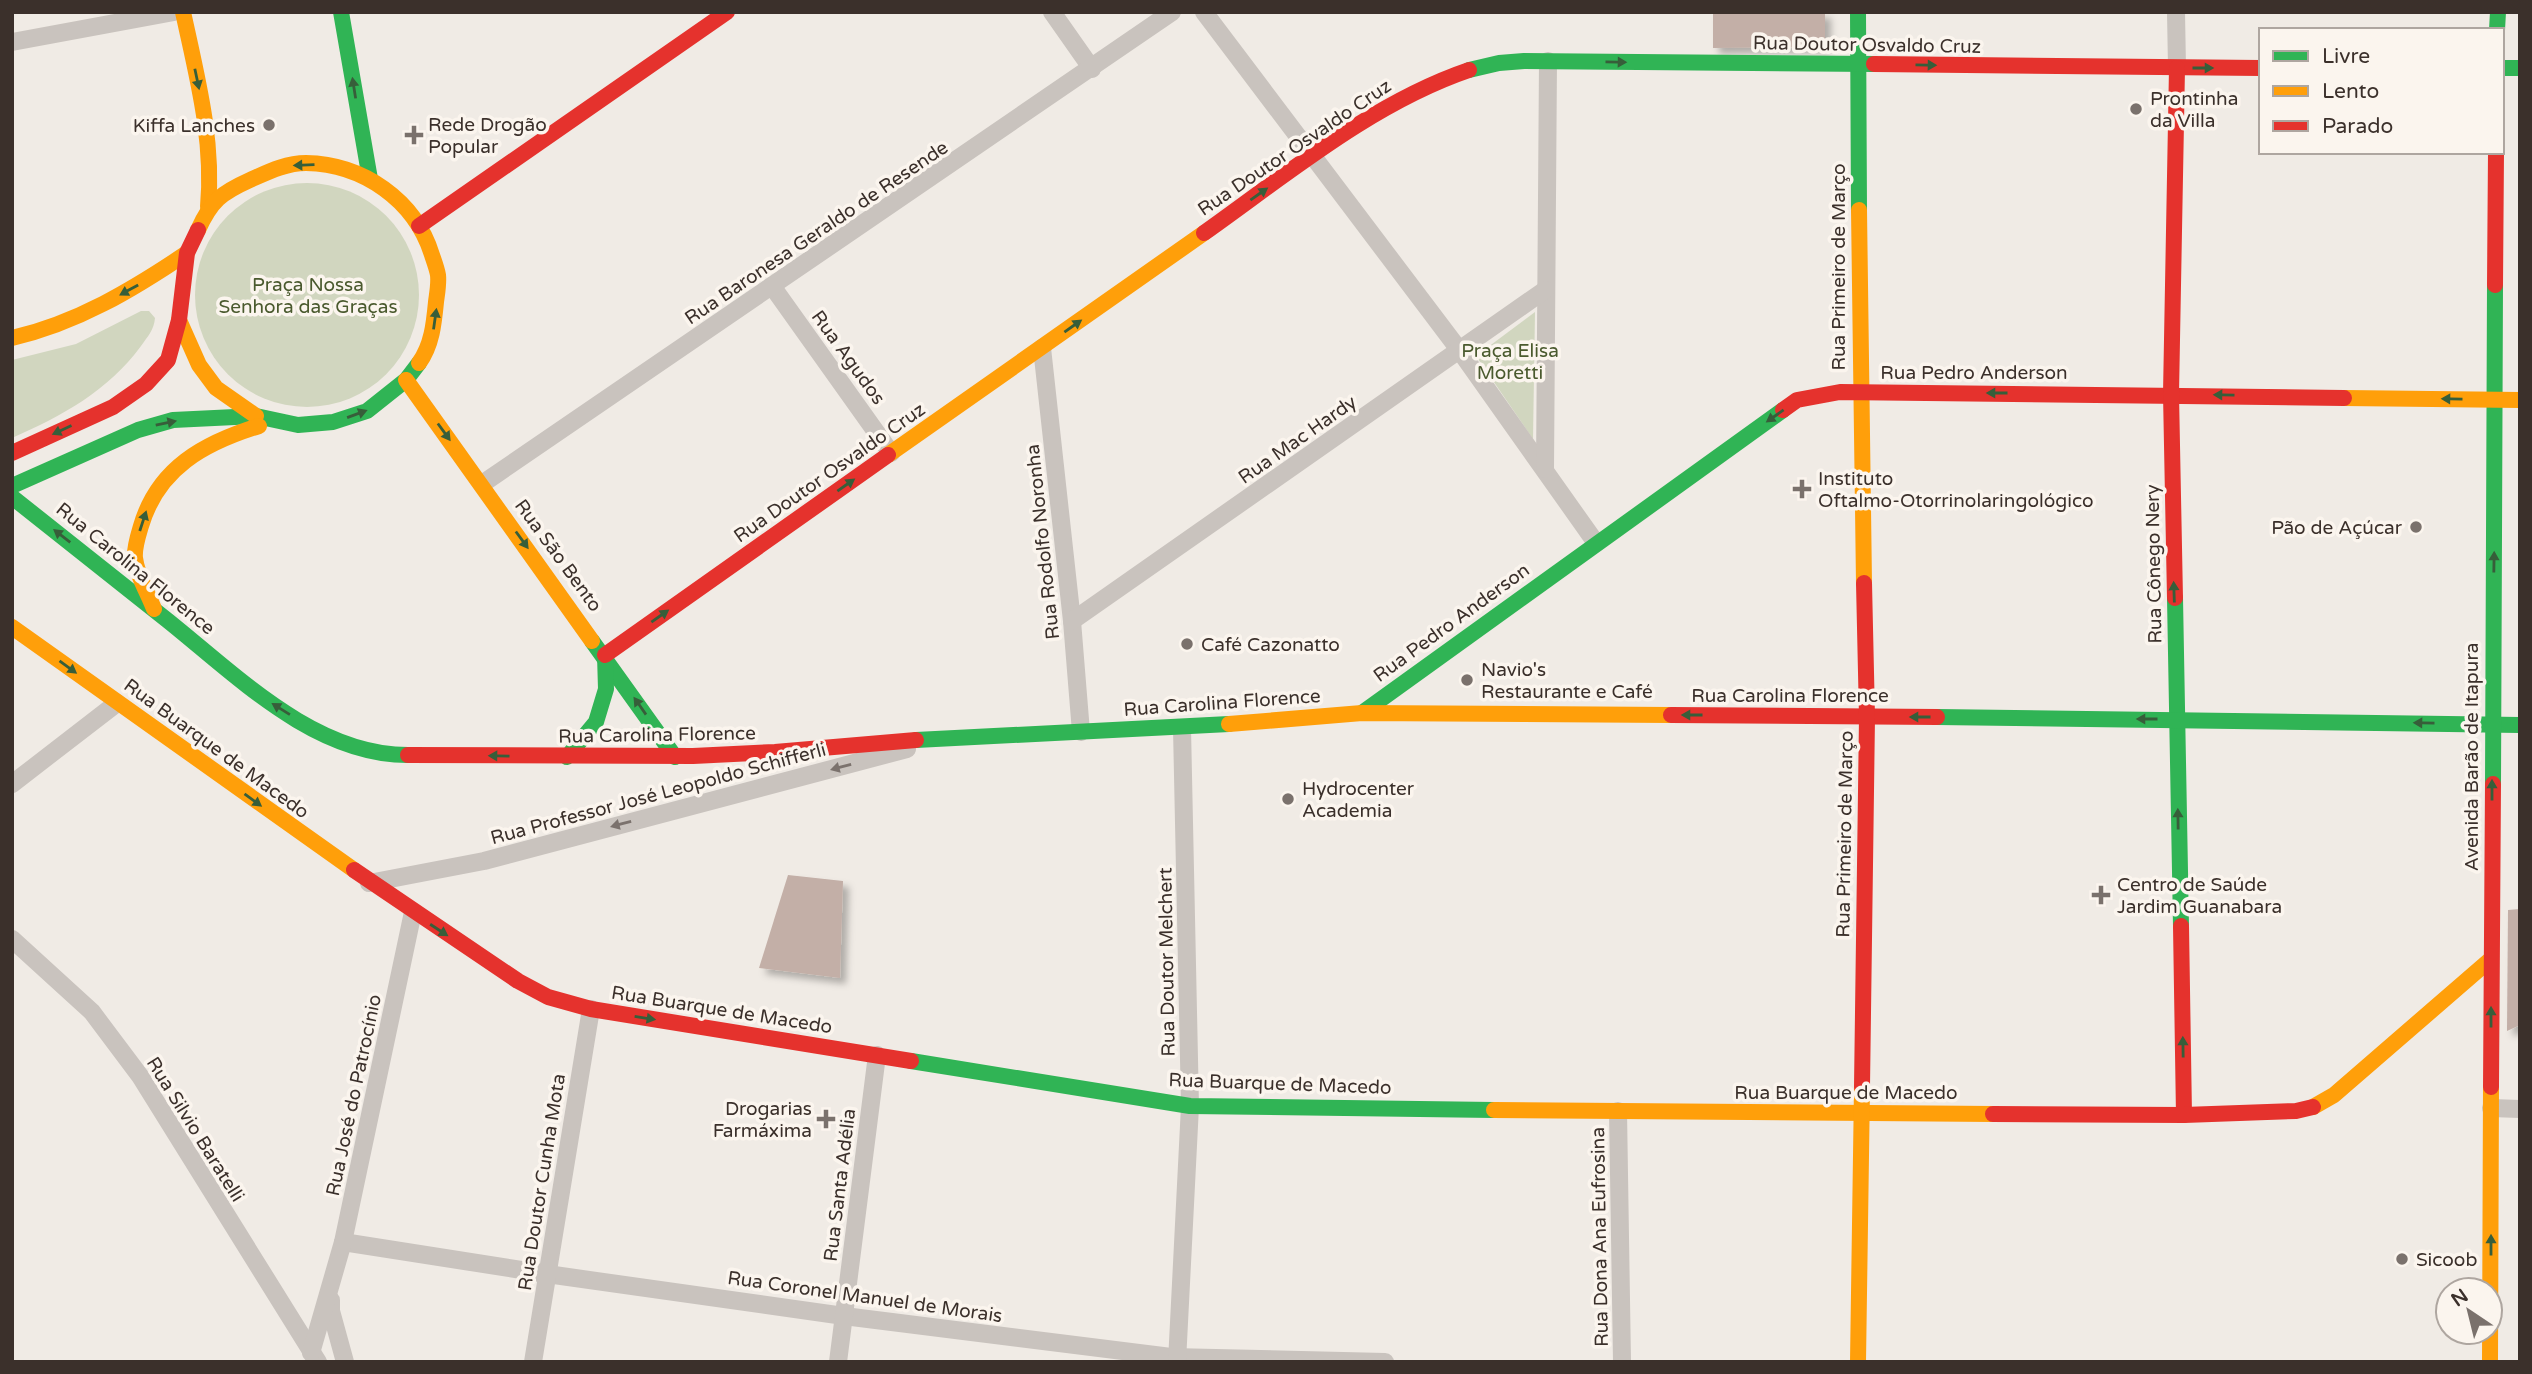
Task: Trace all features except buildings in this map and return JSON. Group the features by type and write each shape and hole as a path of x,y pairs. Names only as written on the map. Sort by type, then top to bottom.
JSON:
{"main road":[{"path":"12,453 113,407 146,384 168,360 179,320 187,253 208,207 212,180 210,140 183,12"},
{"path":"341,12 370,179"},
{"path":"419,226 727,12"},
{"name":"Rua Primeiro de Março","path":"1858,12 1860,392 1867,717 1858,1362"},
{"name":"Rua Doutor Osvaldo Cruz","path":"605,655 1312,157 1395,102 1458,74 1500,62 1548,61 2259,68"},
{"name":"Rua Cônego Nery","path":"2177,68 2171,394 2184,1115"},
{"name":"Avenida Barão de Itapura","path":"2490,1362 2496,154"},
{"path":"179,320 199,365 216,388 257,416 298,425 333,422 367,411 406,380 424,356 434,328 438,275 427,239 396,197 370,179 333,166 304,163 276,168 231,189 208,207"},
{"path":"12,338 79,318 146,281 187,253"},
{"name":"Rua São Bento","path":"406,380 605,655 675,757"},
{"name":"Rua Pedro Anderson","path":"1362,713 1797,400 1840,392 1860,392 2520,400"},
{"path":"12,486 138,430 173,420 257,416"},
{"path":"154,609 135,558 142,517 167,476 202,447 232,433 276,422"},
{"name":"Rua Carolina Florence","path":"12,497 274,705 323,734 383,755 675,757 775,752 955,737 1181,728 1362,713 2176,719 2520,725"},
{"name":"Rua Buarque de Macedo","path":"12,627 369,883 518,981 548,997 590,1009 1190,1106 1861,1114 2184,1115 2296,1111 2334,1095 2491,959"},
{"path":"567,757 596,722 606,689 605,655"}],"street":[{"path":"12,42 174,12"},
{"path":"1052,12 1092,69"},
{"name":"Rua Baronesa Geraldo de Resende","path":"482,484 1172,12"},
{"path":"1204,12 1460,351 1596,543"},
{"name":"Rua Cônego Nery","path":"2176,12 2177,68"},
{"path":"1545,469 1548,61"},
{"name":"Rua Agudos","path":"772,286 891,453"},
{"name":"Rua Mac Hardy","path":"1072,621 1545,290"},
{"name":"Rua Rodolfo Noronha","path":"1042,348 1072,621 1081,732"},
{"path":"12,784 117,703"},
{"name":"Rua Doutor Melchert","path":"1177,1359 1190,1106 1181,728"},
{"name":"Rua Professor José Leopoldo Schifferli","path":"369,883 484,860 955,737"},
{"name":"Rua José do Patrocínio","path":"315,1357 343,1242 413,912"},
{"name":"Rua Silvio Baratelli","path":"12,939 92,1012 140,1076 315,1357"},
{"name":"Rua Doutor Cunha Mota","path":"533,1362 590,1009"},
{"name":"Rua Santa Adélia","path":"838,1362 877,1055"},
{"path":"2491,1108 2520,1109"},
{"name":"Rua Dona Ana Eufrosina","path":"1619,1111 1622,1362"},
{"name":"Rua Coronel Manuel de Morais","path":"343,1242 844,1316 1177,1359 1385,1362"},
{"name":"Rua José do Patrocínio","path":"332,1286 331,1311 345,1362"}],"green space":[{"name":"Praça Nossa Senhora das Graças","path":"296,183 318,183 360,196 378,208 394,224 411,252 419,295 411,338 394,366 378,382 350,399 318,407 296,407 254,394 236,382 220,366 203,338 195,306 195,284 208,242 220,224 236,208 264,191"},
{"path":"141,311 149,311 155,318 152,329 141,346 114,376 83,401 12,438 12,360 76,344"},
{"name":"Praça Elisa Moretti","path":"1535,312 1533,439 1476,356"}],"traffic: fast":[{"path":"341,12 370,179"},
{"path":"1858,12 1859,210"},
{"path":"2497,28 2498,12"},
{"path":"1469,70 1524,61 1874,64"},
{"path":"2504,68 2520,68"},
{"path":"2493,784 2495,285"},
{"path":"12,486 138,430 173,420 256,416 298,425 333,422 367,411 406,380 419,363"},
{"path":"1362,713 1783,410"},
{"path":"12,497 278,708 340,742 373,751 408,755"},
{"path":"2175,598 2181,926"},
{"path":"592,641 675,757"},
{"path":"567,757 596,722 606,689 605,655"},
{"path":"1937,717 2520,725"},
{"path":"916,740 1229,724"},
{"path":"911,1061 1190,1106 1494,1110"}],"traffic: slow":[{"path":"183,12 206,133 209,157 208,207"},
{"path":"198,230 213,205 224,194 284,166 299,163 327,165 366,178 400,202 413,218 424,235 437,270 433,326 427,349 419,363"},
{"path":"1859,210 1864,583"},
{"path":"888,455 1204,233"},
{"path":"12,338 59,324 103,304 187,253"},
{"path":"179,320 199,365 216,388 256,416"},
{"path":"406,380 592,641"},
{"path":"2344,398 2520,400"},
{"path":"154,609 140,578 135,550 141,526 159,488 171,473 202,450 259,426"},
{"path":"12,627 354,870"},
{"path":"1229,724 1362,713 1671,715"},
{"path":"2313,1107 2334,1095 2491,959"},
{"path":"1858,1362 1862,1087"},
{"path":"2490,1362 2491,1087"},
{"path":"1494,1110 1993,1114"}],"traffic: jam":[{"path":"419,226 727,12"},
{"path":"1874,64 2259,68"},
{"path":"2175,598 2171,394 2177,68"},
{"path":"1204,233 1364,121 1398,101 1469,70"},
{"path":"2495,285 2496,154"},
{"path":"12,453 113,407 146,384 168,360 179,320 187,253 198,230"},
{"path":"1783,410 1797,400 1840,392 2344,398"},
{"path":"605,655 888,455"},
{"path":"1862,1087 1867,717 1864,583"},
{"path":"1671,715 1937,717"},
{"path":"408,755 693,756 916,740"},
{"path":"2491,1087 2493,784"},
{"path":"354,870 518,981 548,997 591,1009 911,1061"},
{"path":"2181,926 2184,1115"},
{"path":"1993,1114 2184,1115 2296,1111 2313,1107"}],"place":[{"name":"Prontinha da Villa","path":"2136,109"},
{"name":"Kiffa Lanches","path":"269,125"},
{"name":"Rede Drogão Popular","path":"414,135"},
{"name":"Instituto Oftalmo-Otorrinolaringológico","path":"1802,489"},
{"name":"Pão de Açúcar","path":"2416,527"},
{"name":"Café Cazonatto","path":"1187,644"},
{"name":"Navio's Restaurante e Café","path":"1467,680"},
{"name":"Hydrocenter Academia","path":"1288,799"},
{"name":"Centro de Saúde Jardim Guanabara","path":"2101,895"},
{"name":"Drogarias Farmáxima","path":"826,1119"},
{"name":"Sicoob","path":"2402,1259"}]}
